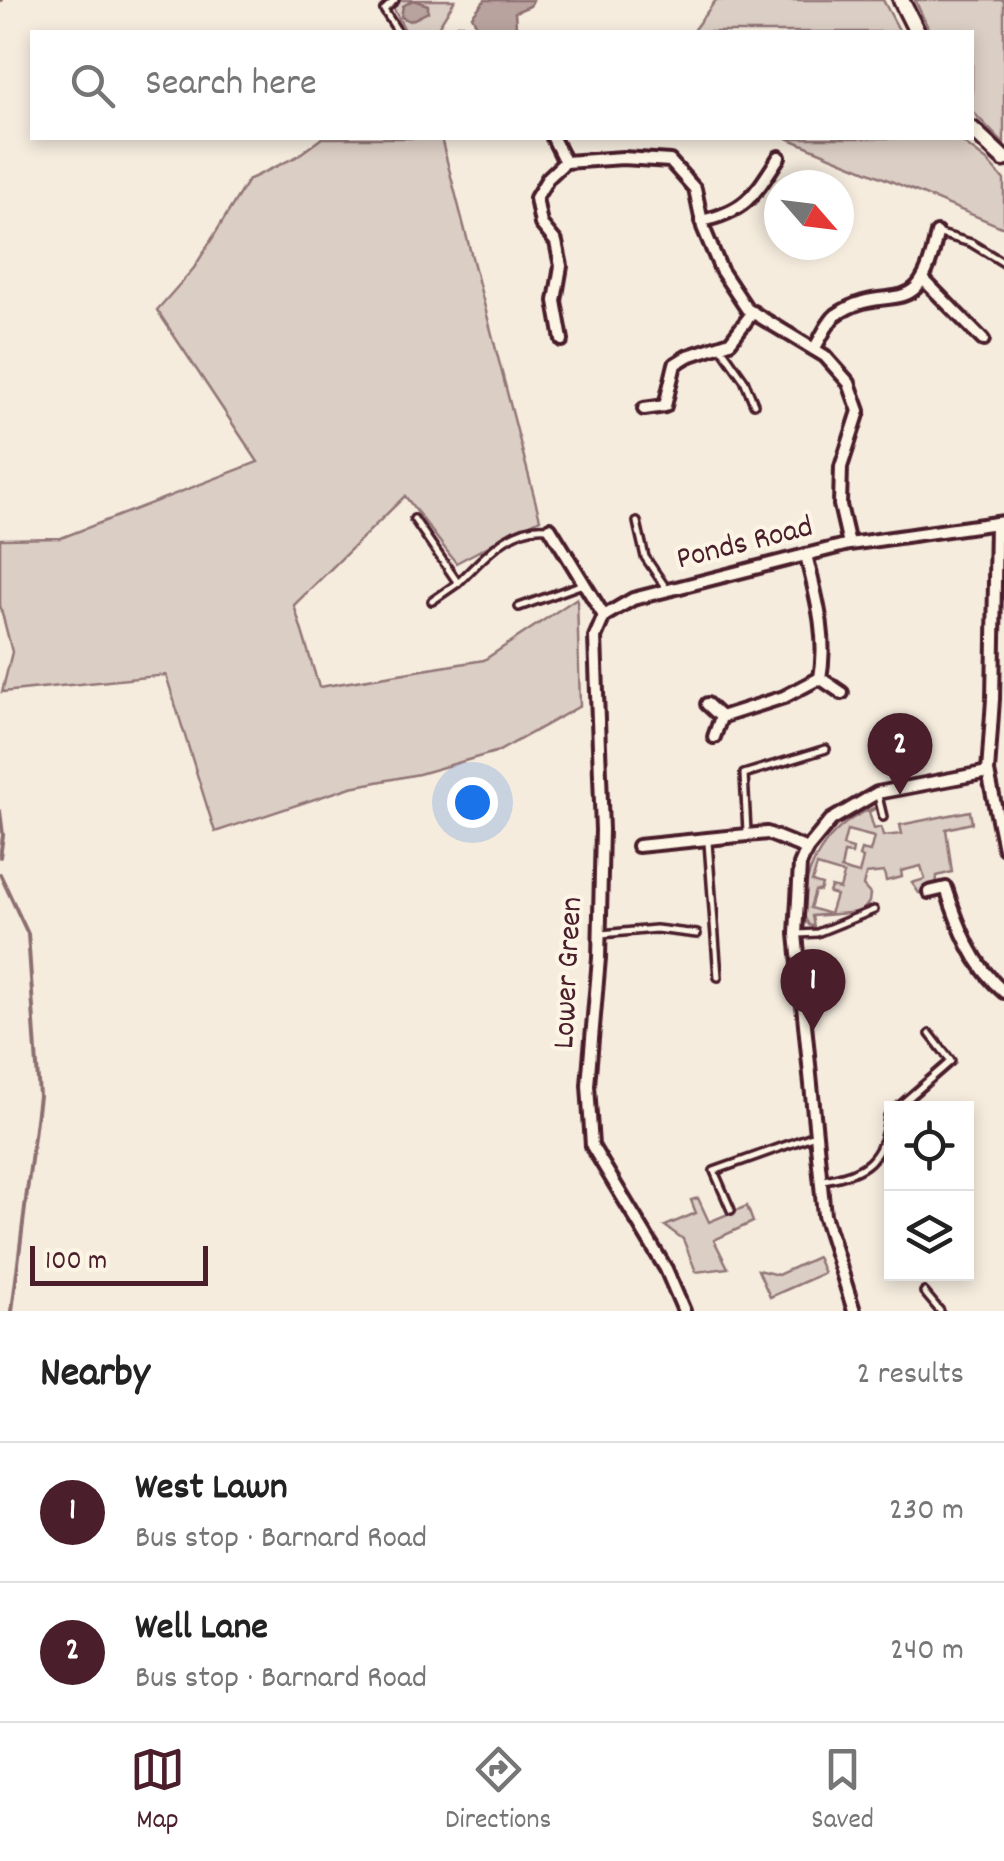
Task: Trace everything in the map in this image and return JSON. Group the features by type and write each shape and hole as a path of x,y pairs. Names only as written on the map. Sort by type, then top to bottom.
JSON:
{"main road":[{"path":"901,0 916,30"},
{"path":"974,131 1004,159"}],"street":[{"path":"554,140 565,162"},
{"path":"702,220 730,214 752,199 780,157"},
{"path":"562,340 555,301 562,266 556,242 541,224 536,198 548,178 565,162 623,158 670,161 695,190 721,270 747,309 814,349 849,383 859,411 841,467 840,505 849,544"},
{"path":"814,349 833,317 860,304 897,298 918,287 932,263 937,233"},
{"path":"923,278 983,340"},
{"path":"644,409 665,406 675,364 730,342 753,312"},
{"path":"1000,522 999,698 988,772 1004,848"},
{"name":"Ponds Road","path":"604,616 633,600 849,544 1000,522"},
{"path":"550,528 604,616"},
{"path":"720,716 784,698 820,678 824,658 820,612 806,555"},
{"name":"Lower Green","path":"604,616 596,637 602,830 600,934 588,1084 592,1146 666,1269 684,1311"},
{"path":"820,678 842,693"},
{"path":"707,704 720,716"},
{"path":"714,737 720,716"},
{"path":"854,1311 824,1215 796,934 800,865 832,820 877,793 988,772"},
{"path":"638,846 766,833 807,850"},
{"path":"930,892 946,888 957,923 986,977 1004,992"}],"lane":[{"path":"378,0 397,30"},
{"path":"384,10 395,0"},
{"path":"937,233 971,243 1004,263"},
{"path":"720,346 744,380 754,404"},
{"path":"414,519 458,583"},
{"path":"637,522 646,557 668,590"},
{"path":"432,600 458,583 500,542 534,527 550,528"},
{"path":"519,607 586,582"},
{"path":"747,835 744,774 826,749"},
{"path":"898,762 902,788"},
{"path":"877,793 883,818"},
{"path":"708,839 718,978"},
{"path":"796,934 817,933 874,910"},
{"path":"600,934 656,929 698,934"},
{"path":"906,1101 952,1061 930,1034"},
{"path":"731,1210 714,1171 815,1135"},
{"path":"820,1181 850,1176 874,1160 884,1139"},
{"path":"924,1292 940,1311"}],"shaded area":[{"path":"389,0 455,0 436,30 405,30"},
{"path":"413,0 428,5 428,12 410,21 401,17 403,6"},
{"path":"485,0 533,0 530,6 515,12 516,26 511,30 479,30 472,16"},
{"path":"716,0 883,0 899,30 694,30"},
{"path":"915,0 1004,0 1004,144 974,113 974,30 929,30"},
{"path":"319,140 442,140 540,519 456,563 405,496 294,605 319,687 484,660 577,598 580,706 499,751 419,774 351,787 215,832 166,675 2,692 12,652 0,605 0,539 61,538 258,462 157,310 194,268 248,180 296,157"},
{"path":"792,140 960,140 1004,180 1004,228"},
{"path":"880,806 869,812 874,829 881,827 883,836 902,834 900,825 970,811 972,823 946,829 952,872 937,876 936,889 919,893 912,883 925,879 921,866 901,871 902,877 886,881 884,872 866,874 863,886 870,894 862,912 812,916 814,927 809,925 803,903 813,864 840,828 865,812","holes":["847,830 874,837 870,852 861,850 859,874 841,869 844,853 852,854 853,849 843,846","817,866 844,874 840,889 831,887 829,893 836,895 830,914 810,908 815,891 820,891 822,885 812,882"]},
{"path":"698,1198 709,1222 747,1206 753,1222 714,1240 728,1268 696,1272 683,1239 665,1226 696,1213 691,1200"},
{"path":"817,1257 824,1273 770,1297 758,1270 778,1275"}],"waterway":[{"path":"0,811 0,857"},
{"path":"0,874 28,934 39,1096 12,1311"}],"place":[{"name":"Well Lane","path":"900,795"},
{"name":"West Lawn","path":"813,1031"}]}
